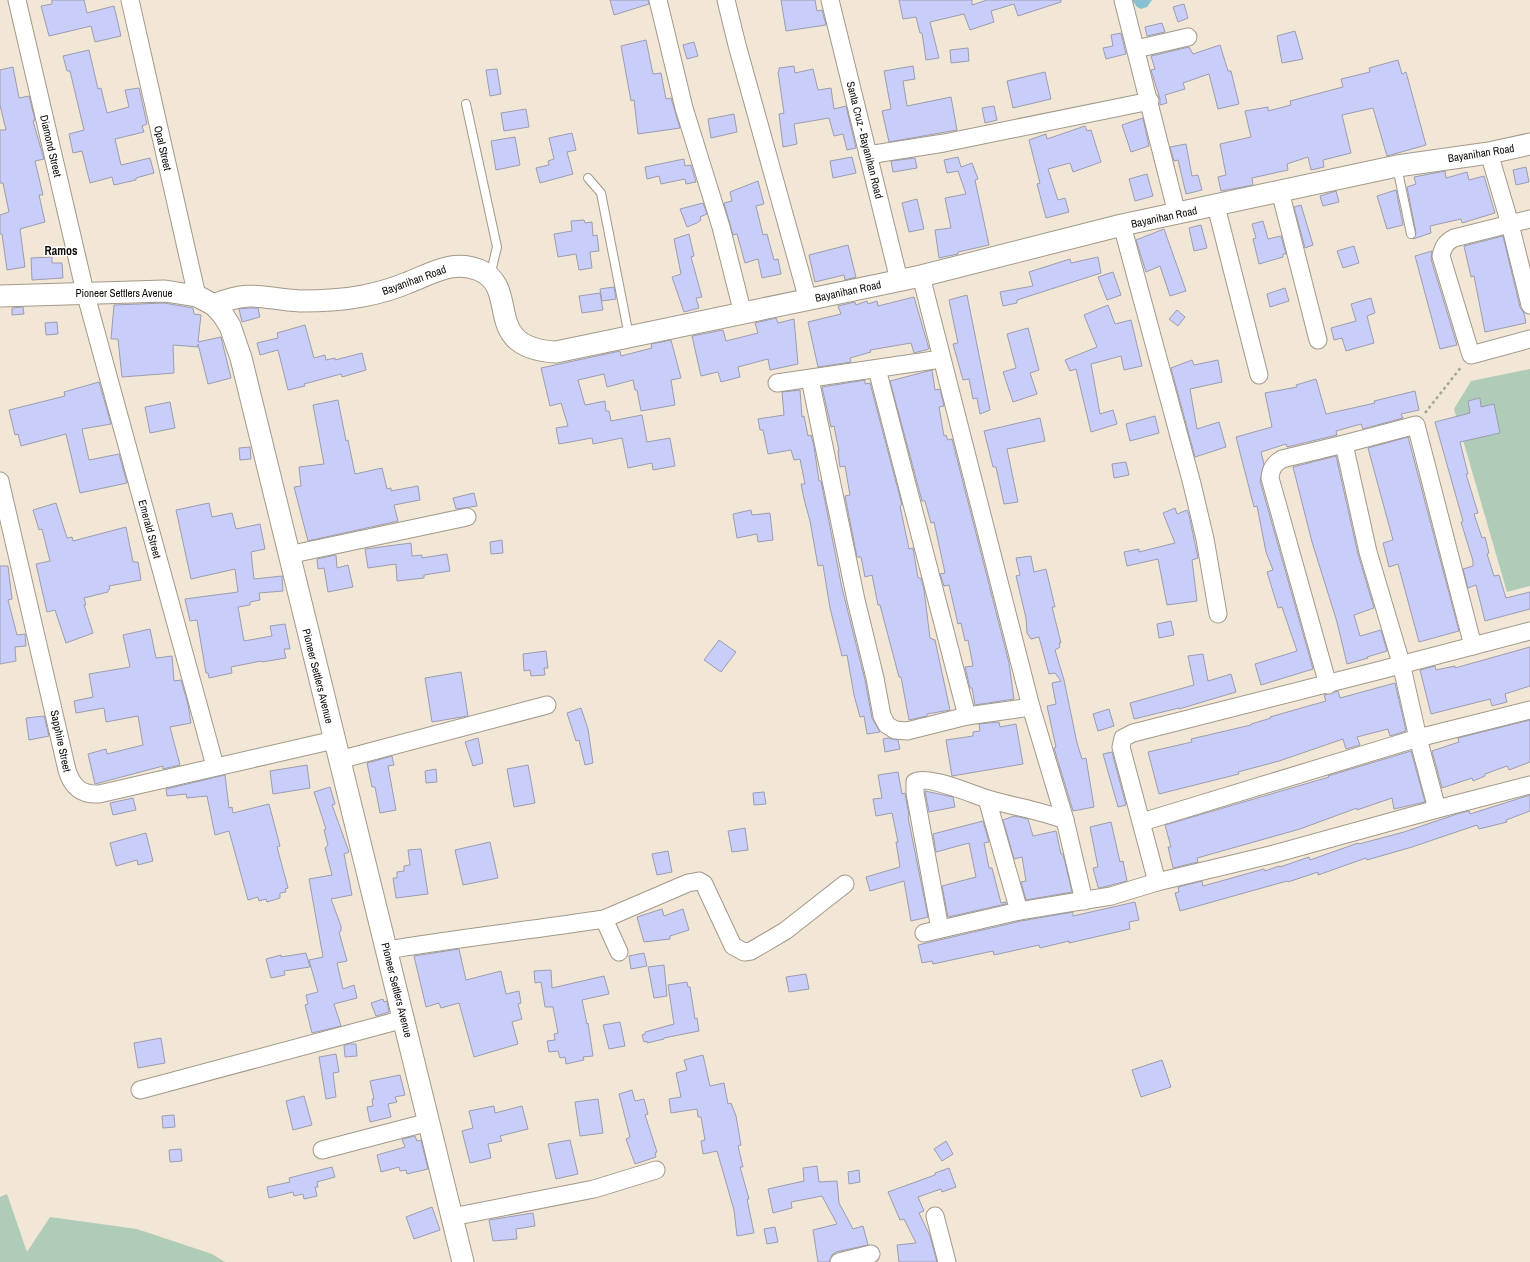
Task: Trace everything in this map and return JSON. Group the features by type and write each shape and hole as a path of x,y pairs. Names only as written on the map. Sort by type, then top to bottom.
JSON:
{"street":[{"name":"Diamond Street","path":"17,0 85,292"},
{"name":"Opal Street","path":"130,0 205,300"},
{"path":"658,0 684,108 721,227 743,314"},
{"path":"726,0 737,45 808,300"},
{"name":"Santa Cruz - Bayanihan Road","path":"830,0 899,280"},
{"path":"1123,0 1150,101 1177,214"},
{"path":"1136,49 1188,37"},
{"path":"868,155 944,143 1150,101"},
{"name":"Bayanihan Road","path":"205,300 244,295 262,295 300,301 337,300 362,296 407,283 443,268 457,266 471,267 490,276 497,287 507,325 513,337 525,346 543,352 556,352 921,276 1122,225 1397,166 1489,153 1530,144"},
{"path":"1489,153 1527,284 1530,305"},
{"path":"1280,191 1318,340"},
{"path":"1216,206 1259,375"},
{"path":"1530,219 1454,238 1447,242 1442,248 1441,256 1470,354 1530,338"},
{"path":"1122,225 1206,539 1218,614"},
{"path":"921,276 1032,708 1065,820 1084,901"},
{"name":"Pioneer Settlers Avenue","path":"0,296 85,292 165,291 205,300 230,326 241,358 288,556 387,950 463,1262"},
{"name":"Emerald Street","path":"85,292 215,766"},
{"path":"777,383 942,359"},
{"path":"877,369 967,716"},
{"path":"810,379 882,716 887,725 895,730 906,731 967,716 1032,708"},
{"path":"1328,685 1270,478 1271,470 1275,463 1282,458 1344,444 1416,425 1474,646"},
{"path":"1344,444 1368,552 1401,663 1418,738 1437,809"},
{"name":"Sapphire Street","path":"0,481 67,770 70,781 74,787 92,794 99,794 215,766 336,750 547,705"},
{"path":"288,556 467,517"},
{"path":"1157,882 1124,759 1122,747 1123,738 1132,732 1328,685 1401,663 1530,631"},
{"path":"1142,822 1418,738 1530,710"},
{"path":"940,929 914,793 915,782 919,779 959,788 987,799 1065,820"},
{"path":"924,933 1019,911 1111,896 1157,882 1270,855 1530,785"},
{"path":"987,799 1019,911"},
{"path":"387,950 453,939 512,933 604,919 688,882 699,881 704,884 733,946 744,952 751,951 786,931 845,884"},
{"path":"604,919 620,952"},
{"path":"140,1090 404,1019"},
{"path":"322,1150 429,1122"},
{"path":"452,1217 594,1189 656,1170"},
{"path":"935,1216 947,1262"},
{"path":"839,1262 870,1254"}],"lane":[{"path":"466,104 497,247 490,276"},
{"path":"1397,166 1411,234"},
{"path":"588,178 601,193 629,337"}],"path":[{"path":"1416,425 1470,354"}],"green space":[{"path":"1530,369 1530,586 1507,592 1454,409 1471,381"},
{"path":"7,1194 27,1252 50,1217 137,1229 212,1254 225,1262 0,1262 0,1197"}],"water":[{"path":"1132,0 1152,0 1147,7 1141,9 1137,7"}],"building":[{"path":"52,0 84,0 87,13 114,6 121,36 95,42 91,26 49,36 41,6 52,4"},
{"path":"610,0 648,0 649,4 614,15"},
{"path":"781,0 815,0 817,11 822,10 826,25 786,31"},
{"path":"899,0 972,0 972,5 987,0 1061,0 1061,2 1018,16 1014,4 991,11 994,22 970,30 964,14 930,22 939,58 926,60 922,33 920,33 916,17 903,19"},
{"path":"1184,4 1188,18 1178,22 1173,7"},
{"path":"1162,23 1165,32 1147,36 1145,27"},
{"path":"1295,31 1303,59 1282,63 1277,36"},
{"path":"1121,33 1126,54 1106,59 1103,48 1113,46 1111,35"},
{"path":"646,40 653,74 661,73 666,99 671,98 680,128 638,134 634,100 631,101 621,46"},
{"path":"694,42 698,56 687,59 683,45"},
{"path":"1220,45 1228,71 1231,71 1239,104 1218,109 1209,74 1183,83 1185,89 1165,95 1167,103 1160,105 1160,99 1151,70 1155,69 1151,56 1189,47 1193,54"},
{"path":"968,48 969,61 951,63 950,50"},
{"path":"89,50 98,89 101,88 107,113 129,107 125,90 139,88 147,124 142,126 144,132 115,139 121,165 150,158 154,173 136,178 136,180 114,185 112,177 90,183 82,151 73,153 69,134 84,130 70,71 67,71 63,56"},
{"path":"1398,60 1402,74 1406,72 1426,145 1387,156 1373,108 1342,115 1351,153 1323,160 1324,167 1311,170 1308,157 1287,164 1288,170 1252,178 1253,185 1221,191 1218,177 1226,175 1220,144 1251,137 1245,111 1268,107 1268,111 1291,105 1290,101 1343,87 1341,79 1370,72 1369,68"},
{"path":"794,66 795,73 813,69 818,90 831,88 834,109 846,106 856,148 847,150 843,134 834,136 829,118 794,124 797,144 783,147 779,114 784,113 778,72 779,68"},
{"path":"913,66 915,79 903,81 907,106 951,97 957,130 889,142 882,111 891,109 884,71"},
{"path":"13,67 19,98 29,96 35,120 33,121 44,159 35,161 43,195 39,195 45,222 20,229 25,267 7,270 2,234 0,234 0,215 9,212 3,183 0,183 0,130 6,130 0,105 0,70"},
{"path":"497,69 501,94 490,96 486,70"},
{"path":"1045,72 1051,99 1013,108 1007,81"},
{"path":"994,106 997,120 985,123 982,108"},
{"path":"526,109 529,127 504,131 501,113"},
{"path":"734,114 737,132 711,138 708,119"},
{"path":"1143,118 1149,146 1131,152 1122,125"},
{"path":"1085,126 1087,131 1091,130 1101,162 1073,172 1070,163 1048,169 1058,200 1065,198 1069,212 1046,218 1037,184 1040,183 1029,140 1046,134 1047,139"},
{"path":"572,133 576,150 567,152 573,174 540,183 536,168 549,165 548,161 554,159 549,138"},
{"path":"515,137 520,165 496,170 491,141"},
{"path":"1186,144 1192,176 1198,175 1202,190 1186,194 1178,160 1174,161 1170,147"},
{"path":"852,157 856,173 833,178 830,161"},
{"path":"958,157 961,167 972,163 978,179 975,180 989,245 939,258 935,230 951,228 945,198 966,194 958,171 947,173 944,160"},
{"path":"915,158 917,168 893,172 891,161"},
{"path":"684,159 685,166 691,165 696,182 686,184 685,179 661,184 659,176 647,179 645,167"},
{"path":"1526,167 1529,182 1516,185 1513,170"},
{"path":"1445,171 1446,178 1467,172 1469,180 1484,176 1495,213 1462,223 1461,219 1430,226 1431,233 1413,239 1416,233 1407,187 1416,184 1414,177"},
{"path":"1147,174 1153,196 1135,201 1129,179"},
{"path":"758,181 764,204 756,206 763,235 767,234 774,260 778,259 781,274 762,278 758,259 745,263 737,234 733,235 724,203 732,201 730,192"},
{"path":"1396,190 1403,225 1387,229 1377,196"},
{"path":"1336,191 1339,202 1323,206 1320,196"},
{"path":"917,199 924,229 909,232 902,203"},
{"path":"703,203 707,214 700,217 701,220 697,223 687,227 680,209"},
{"path":"1301,205 1313,245 1305,248 1294,207"},
{"path":"584,220 585,223 592,222 593,236 597,235 599,251 590,252 592,268 579,270 576,254 558,257 554,234 572,231 571,221"},
{"path":"1263,221 1268,239 1281,236 1286,254 1283,254 1283,257 1259,264 1253,239 1256,238 1252,224"},
{"path":"1201,225 1207,248 1194,251 1189,228"},
{"path":"1164,229 1186,291 1170,296 1160,266 1146,272 1136,240"},
{"path":"689,234 694,256 691,257 702,297 696,298 699,308 684,312 672,277 681,274 674,239"},
{"path":"1503,236 1520,307 1524,313 1526,323 1485,332 1474,276 1471,277 1464,246"},
{"path":"848,245 856,277 845,280 844,275 815,282 809,255"},
{"path":"1354,246 1359,263 1343,268 1337,251"},
{"path":"1432,251 1431,259 1457,345 1440,349 1415,256"},
{"path":"52,257 52,263 62,263 63,278 32,280 31,258"},
{"path":"1098,257 1101,273 1017,300 1017,303 1003,306 1000,292 1033,286 1029,272 1070,259 1071,263"},
{"path":"1113,272 1121,295 1107,300 1098,277"},
{"path":"614,287 616,299 602,301 600,289"},
{"path":"1285,288 1289,301 1270,307 1267,294"},
{"path":"600,293 603,310 582,313 579,296"},
{"path":"967,295 990,410 980,414 977,398 973,399 969,379 963,380 953,344 958,343 949,300"},
{"path":"914,297 929,349 914,353 911,343 870,350 871,352 850,358 851,362 818,367 808,322 841,314 838,306 855,302 856,305 867,301 868,304 877,301 878,306"},
{"path":"1371,298 1375,313 1367,316 1374,343 1346,351 1342,338 1334,340 1331,328 1356,321 1351,304"},
{"path":"164,303 193,308 194,314 201,315 198,342 221,337 231,378 208,384 198,344 198,347 173,345 174,373 122,377 118,339 111,339 114,305"},
{"path":"1108,305 1115,324 1131,320 1142,366 1124,370 1121,356 1091,364 1100,414 1113,410 1117,424 1091,432 1076,369 1070,371 1065,360 1097,347 1084,315"},
{"path":"23,307 24,314 12,315 12,308"},
{"path":"258,308 260,317 242,322 239,309"},
{"path":"1177,310 1185,317 1178,326 1169,319"},
{"path":"776,318 778,323 794,319 798,364 770,370 768,359 738,367 740,377 721,382 718,372 701,376 692,336 723,330 726,341 758,333 755,323"},
{"path":"57,322 58,334 46,335 45,323"},
{"path":"305,325 314,358 325,355 326,360 335,358 335,360 362,353 366,370 342,377 341,374 288,390 278,350 260,355 257,343 278,338 277,333"},
{"path":"1028,328 1039,370 1030,373 1037,394 1013,402 1003,372 1016,368 1007,334"},
{"path":"671,340 681,378 671,380 675,405 641,411 637,390 635,390 633,380 607,387 604,374 578,380 585,405 605,401 606,411 609,411 611,421 642,415 647,442 670,438 675,466 653,470 652,463 628,468 622,438 593,444 592,438 559,444 556,428 568,426 561,403 550,406 541,368 620,351 621,356 652,348 651,344"},
{"path":"1192,360 1194,365 1218,360 1222,382 1190,389 1197,429 1219,422 1226,447 1195,457 1171,368"},
{"path":"932,370 935,390 940,389 944,406 939,407 944,436 946,435 948,440 952,439 1009,663 1014,699 975,705 972,688 970,688 965,667 973,666 968,640 965,641 961,623 958,624 949,585 944,586 940,574 945,573 934,522 931,523 925,501 922,501 890,381"},
{"path":"1316,379 1326,414 1375,403 1374,401 1415,391 1419,410 1401,414 1403,418 1363,429 1361,424 1336,431 1337,435 1287,447 1286,444 1261,452 1264,464 1260,481 1313,669 1261,685 1255,664 1297,651 1282,607 1278,608 1267,572 1273,570 1266,552 1257,506 1254,507 1236,437 1272,427 1265,393 1297,387 1296,385"},
{"path":"865,380 865,384 870,383 902,505 900,506 909,549 913,548 918,578 921,578 930,638 935,640 950,710 927,714 927,716 909,720 901,677 899,677 880,605 878,605 872,575 865,577 861,557 857,557 845,496 850,495 845,466 840,467 839,451 834,426 831,427 822,387"},
{"path":"99,382 111,424 82,429 89,460 119,454 127,483 80,493 66,434 21,446 18,434 15,435 9,410 65,396 64,392"},
{"path":"800,390 802,417 804,416 808,436 811,435 814,446 819,481 821,481 842,588 865,680 872,718 880,732 867,734 864,716 860,717 854,695 847,655 842,656 830,608 823,565 818,566 810,521 801,484 805,484 800,459 794,460 791,450 768,454 763,430 760,430 758,419 784,415 782,392"},
{"path":"1480,398 1481,407 1494,404 1500,433 1460,442 1468,474 1466,474 1478,513 1474,514 1482,538 1485,537 1489,553 1487,554 1494,576 1499,575 1506,598 1530,592 1530,609 1485,621 1476,585 1468,588 1463,569 1473,566 1473,561 1461,522 1463,521 1435,422 1470,413 1468,401"},
{"path":"338,400 346,441 348,440 355,474 382,468 387,489 391,488 391,491 418,486 420,500 394,505 398,521 308,541 294,487 301,486 299,467 324,464 313,405"},
{"path":"170,402 175,428 150,433 145,407"},
{"path":"1155,416 1159,433 1130,441 1126,424"},
{"path":"1040,418 1045,441 1007,449 1018,502 1004,504 996,467 993,467 984,431"},
{"path":"1408,437 1459,631 1419,642 1398,564 1389,567 1383,543 1393,540 1368,448"},
{"path":"250,447 251,459 240,460 239,448"},
{"path":"1336,456 1358,554 1374,608 1354,615 1360,636 1381,630 1387,651 1347,664 1337,622 1312,542 1293,467"},
{"path":"1126,462 1129,475 1114,478 1112,464"},
{"path":"474,493 477,506 456,509 453,498"},
{"path":"56,503 67,538 72,537 73,541 126,527 133,562 138,562 141,580 109,586 110,589 108,592 84,598 86,605 84,605 93,633 66,643 55,610 47,612 36,564 50,561 42,529 39,530 33,510"},
{"path":"209,503 212,517 232,513 236,529 260,524 265,549 251,552 254,579 282,576 283,591 259,593 260,600 250,602 250,605 238,607 244,641 272,636 270,626 285,624 290,649 284,649 286,658 231,667 232,673 209,678 208,673 206,673 197,620 190,621 185,599 238,592 235,569 191,579 176,510"},
{"path":"1175,508 1177,514 1187,510 1189,515 1198,558 1192,560 1197,601 1167,605 1158,559 1127,566 1124,552 1139,549 1139,552 1175,543 1163,513"},
{"path":"751,510 752,515 770,513 773,540 758,542 757,534 737,538 733,514"},
{"path":"502,540 503,553 491,554 490,542"},
{"path":"411,543 412,556 422,555 422,558 447,554 450,571 424,575 424,578 397,581 396,564 368,568 365,549"},
{"path":"336,555 337,568 348,565 353,587 328,592 324,568 318,569 317,559"},
{"path":"1031,556 1034,572 1046,569 1055,607 1052,607 1061,643 1059,643 1060,647 1055,650 1064,680 1077,743 1082,759 1086,758 1094,807 1073,811 1054,748 1056,747 1047,706 1056,704 1052,683 1061,681 1055,673 1049,674 1039,637 1031,639 1027,633 1026,618 1016,576 1020,575 1016,558"},
{"path":"0,566 8,566 12,599 8,600 17,635 25,634 26,646 15,647 16,661 0,664"},
{"path":"1171,621 1174,635 1159,638 1157,624"},
{"path":"150,629 156,658 172,656 174,681 181,680 188,704 191,723 170,727 180,765 163,769 163,766 95,784 88,754 106,749 107,754 143,745 138,716 106,722 104,708 76,713 74,701 93,697 89,674 130,667 123,635"},
{"path":"719,640 736,652 721,672 704,660"},
{"path":"1530,647 1530,686 1505,694 1507,702 1492,706 1490,699 1431,714 1420,670 1435,666 1436,670 1455,666 1455,668"},
{"path":"546,651 548,668 544,668 545,675 531,676 530,670 524,671 523,654"},
{"path":"1203,654 1208,681 1231,674 1236,692 1179,709 1134,719 1130,703 1194,685 1188,656"},
{"path":"461,672 468,716 432,722 425,678"},
{"path":"1395,683 1406,731 1390,736 1388,729 1357,737 1360,745 1346,749 1343,739 1279,761 1238,772 1239,774 1159,794 1148,752 1192,742 1191,739 1251,725 1271,718 1270,717 1326,701 1324,695 1338,691 1340,698"},
{"path":"581,708 588,729 593,763 585,765 579,740 576,741 567,713"},
{"path":"1109,709 1114,726 1098,731 1093,714"},
{"path":"44,716 49,736 29,740 26,718"},
{"path":"1530,720 1530,762 1509,770 1507,766 1485,774 1485,776 1473,781 1472,778 1442,788 1432,751 1459,742 1458,738"},
{"path":"999,722 1000,727 1016,724 1023,764 952,776 946,740 973,736 973,732 980,731 979,724"},
{"path":"478,738 483,763 473,766 465,742"},
{"path":"888,738 898,740 900,749 885,752 883,739"},
{"path":"1411,751 1425,802 1394,809 1392,798 1357,810 1357,808 1300,829 1197,858 1198,862 1173,868 1168,847 1171,847 1165,825 1329,777 1328,776"},
{"path":"1112,752 1126,805 1118,807 1103,754"},
{"path":"392,756 394,765 388,766 396,810 380,813 375,787 372,787 367,763"},
{"path":"307,765 310,788 273,794 270,771"},
{"path":"528,765 535,803 514,807 507,769"},
{"path":"436,769 437,782 426,783 425,771"},
{"path":"898,772 902,794 905,793 908,817 928,917 911,921 904,881 870,891 866,877 900,867 896,842 898,842 892,813 876,816 873,799 882,798 878,775"},
{"path":"225,775 229,808 232,807 233,813 269,804 280,846 277,847 288,888 285,889 286,892 280,893 280,898 267,902 266,899 259,901 258,897 248,900 229,831 215,835 207,796 187,798 186,794 167,796 166,789"},
{"path":"330,787 335,804 332,805 349,852 344,854 352,895 331,899 341,926 341,931 339,932 347,961 337,963 343,989 354,985 357,998 334,1004 341,1026 312,1033 305,1005 308,1004 306,995 318,992 309,960 323,957 309,879 332,875 325,848 328,845 324,830 326,829 314,792"},
{"path":"925,791 953,797 955,807 929,812"},
{"path":"764,792 766,804 754,805 753,793"},
{"path":"1530,795 1530,811 1506,820 1507,822 1479,829 1477,825 1412,847 1367,860 1366,858 1318,875 1318,872 1288,882 1287,881 1180,911 1175,893 1179,892 1178,887 1202,881 1203,886 1264,869 1265,871 1279,866 1280,867 1309,857 1310,860 1358,843 1359,844 1404,832 1460,813 1469,811 1470,814"},
{"path":"133,798 136,810 113,815 110,803"},
{"path":"1014,816 1028,819 1033,836 1056,831 1072,892 1026,900 1021,882 1026,881 1022,857 1014,859 1003,820"},
{"path":"983,821 989,842 984,843 989,868 992,868 1001,903 1006,902 1006,904 948,917 942,886 976,877 969,843 936,852 933,834"},
{"path":"1111,822 1120,862 1123,861 1127,881 1100,888 1098,887 1093,868 1098,867 1090,827"},
{"path":"745,828 748,850 732,852 728,831"},
{"path":"146,833 153,861 138,865 137,860 116,866 110,843"},
{"path":"490,842 498,878 463,885 455,850"},
{"path":"421,849 428,894 396,898 393,878 397,878 397,872 404,871 404,866 410,865 408,850"},
{"path":"668,851 672,872 657,875 652,854"},
{"path":"1135,902 1139,920 1129,922 1130,929 1040,948 1039,945 994,955 993,951 933,964 932,961 922,963 918,945 1021,921 1073,912 1073,916"},
{"path":"662,909 664,916 683,909 689,930 670,936 670,939 644,942 637,917"},
{"path":"459,949 466,980 501,971 506,994 519,991 521,1003 518,1004 522,1019 512,1022 518,1044 474,1057 459,1003 441,1008 439,1003 426,1007 414,956"},
{"path":"306,953 310,967 284,971 285,975 271,978 266,959 281,955 281,957"},
{"path":"644,953 647,966 631,969 629,956"},
{"path":"664,965 667,996 654,998 648,967"},
{"path":"551,970 552,988 604,976 609,994 582,1000 587,1024 588,1023 593,1056 583,1057 584,1060 566,1064 565,1057 560,1058 558,1051 549,1052 547,1041 555,1040 554,1034 558,1033 553,1007 545,1007 541,982 535,983 534,971"},
{"path":"806,974 809,989 789,992 786,977"},
{"path":"687,982 688,987 690,987 695,1019 697,1018 699,1031 647,1043 647,1041 644,1042 642,1035 645,1034 645,1032 674,1024 668,985"},
{"path":"383,999 384,1002 387,1001 389,1012 376,1016 371,1003"},
{"path":"620,1022 625,1046 609,1049 603,1025"},
{"path":"161,1038 165,1063 138,1068 134,1043"},
{"path":"348,1044 356,1044 357,1056 345,1057 344,1046"},
{"path":"336,1054 339,1072 333,1073 336,1097 326,1099 319,1057"},
{"path":"703,1055 710,1086 724,1083 728,1104 731,1103 736,1116 741,1145 738,1146 743,1167 740,1167 749,1199 747,1199 754,1233 737,1236 734,1210 717,1151 703,1154 701,1141 705,1140 701,1117 698,1117 697,1109 671,1113 669,1099 681,1097 676,1073 687,1070 684,1060"},
{"path":"1162,1060 1171,1087 1141,1097 1132,1070"},
{"path":"400,1075 405,1095 395,1097 397,1102 388,1104 391,1117 370,1122 367,1107 373,1106 372,1099 374,1099 370,1081"},
{"path":"632,1090 635,1101 644,1099 648,1114 645,1115 657,1152 655,1153 656,1157 635,1164 626,1139 630,1137 619,1094"},
{"path":"304,1096 312,1125 293,1130 286,1101"},
{"path":"598,1099 603,1133 580,1136 575,1102"},
{"path":"494,1106 495,1113 522,1106 528,1129 500,1136 502,1141 488,1144 491,1158 470,1163 462,1131 473,1128 469,1111"},
{"path":"174,1115 175,1127 163,1128 162,1116"},
{"path":"415,1136 417,1141 421,1140 428,1169 407,1174 406,1170 400,1171 399,1167 381,1172 377,1155 405,1147 402,1139"},
{"path":"570,1140 578,1174 556,1179 548,1144"},
{"path":"946,1141 953,1154 942,1161 934,1149"},
{"path":"181,1149 182,1161 170,1162 169,1150"},
{"path":"817,1166 819,1182 837,1181 839,1203 853,1229 863,1226 868,1245 836,1252 832,1255 829,1262 818,1262 813,1230 837,1224 822,1196 791,1202 792,1208 773,1213 768,1189 804,1181 803,1168"},
{"path":"332,1167 335,1177 317,1182 318,1187 315,1187 317,1196 304,1199 303,1194 294,1196 293,1192 269,1198 267,1187 290,1182 289,1178"},
{"path":"949,1168 956,1187 942,1192 941,1189 918,1197 924,1211 919,1213 930,1236 937,1262 899,1262 897,1245 916,1243 904,1219 900,1220 888,1192 935,1175 935,1173"},
{"path":"859,1170 860,1182 849,1184 848,1172"},
{"path":"432,1207 440,1230 414,1239 406,1217"},
{"path":"533,1213 535,1226 516,1229 517,1239 493,1241 489,1220"},
{"path":"775,1227 778,1242 767,1244 764,1229"}],"district":[{"name":"Ramos","path":"61,251"}]}
